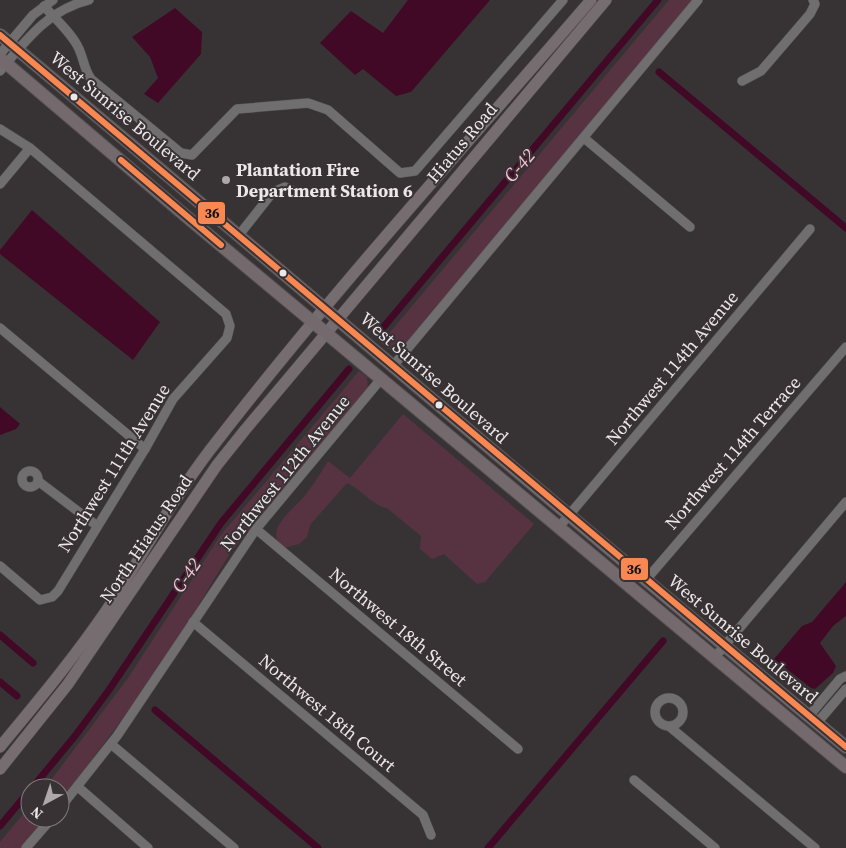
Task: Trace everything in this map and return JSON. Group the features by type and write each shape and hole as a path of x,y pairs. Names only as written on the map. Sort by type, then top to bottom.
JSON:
{"highway":[{"name":"West Sunrise Boulevard","path":"9,42 338,318 568,516 846,747"},
{"name":"West Sunrise Boulevard","path":"2,62 846,767"}],"main road":[{"name":"Hiatus Road","path":"314,322 591,0"},
{"name":"Hiatus Road","path":"326,333 606,0"},
{"name":"North Hiatus Road","path":"0,747 58,676 106,610 172,504 209,452 314,322"},
{"name":"North Hiatus Road","path":"0,769 68,684 217,465 326,333"}],"street":[{"path":"2,62 9,42 44,6 53,0"},
{"path":"9,42 32,34 52,15 71,4 89,0"},
{"path":"44,6 80,50 84,68 91,79 181,153 192,155 237,110 308,103 328,110 400,173 415,171 563,0"},
{"path":"392,366 698,0"},
{"path":"742,81 762,71 810,14 814,4 812,0"},
{"path":"0,129 30,148 0,184"},
{"path":"584,138 690,227"},
{"name":"Northwest 111th Avenue","path":"0,566 40,600 52,597 58,591 96,525 145,449 173,399 227,338 230,326 226,314 30,148"},
{"path":"239,235 273,192 285,187 295,192"},
{"name":"Northwest 114th Avenue","path":"559,527 810,229"},
{"path":"0,328 145,449"},
{"name":"Northwest 114th Terrace","path":"646,581 846,346"},
{"name":"Northwest 112th Avenue","path":"70,796 111,744 256,529 381,379"},
{"path":"38,480 96,525"},
{"path":"715,657 846,502"},
{"name":"Northwest 18th Street","path":"256,529 518,749"},
{"name":"Northwest 18th Court","path":"193,622 423,815 431,835"},
{"path":"813,720 830,690 840,679 846,676"},
{"path":"813,720 839,697 846,688"},
{"path":"830,690 839,697"},
{"path":"670,727 815,848"},
{"path":"111,744 234,848"},
{"path":"634,780 715,848"},
{"path":"78,787 148,848"},
{"path":"26,848 43,828"}],"shaded area":[{"path":"408,0 490,0 411,92 396,96 363,69 355,75 320,43 351,11 383,33"},
{"path":"669,0 695,0 403,349 388,349 381,343"},
{"path":"175,8 202,32 201,54 158,103 144,94 158,78 150,57 132,37"},
{"path":"32,210 160,322 133,360 0,254 0,250"},
{"path":"359,371 367,377 368,390 230,553 159,670 70,789 70,778 53,778 128,678 220,536"},
{"path":"0,407 20,424 16,429 0,435"},
{"path":"403,414 534,524 485,582 477,584 444,554 432,559 420,549 421,536 387,508 377,504 347,483 310,525 307,537 299,544 284,548 278,541 276,534 282,520 306,494 328,461 350,478"},
{"path":"846,582 846,616 833,626 820,643 836,666 833,673 815,689 811,688 774,659 802,626 812,622"},
{"path":"20,818 20,828 38,828 21,848 0,848 0,842"}],"waterway":[{"name":"C-42","path":"381,330 658,0"},
{"path":"659,72 846,228"},
{"name":"C-42","path":"40,778 75,736 109,690 221,523 349,369"},
{"path":"0,635 33,663"},
{"path":"488,848 663,641"},
{"path":"0,682 17,696"},
{"path":"155,710 318,848"},
{"name":"C-42","path":"0,826 20,802"}],"transit line":[{"name":"36","path":"0,35 846,747"},
{"name":"36","path":"121,160 221,245"}],"place":[{"name":"Plantation Fire Department Station 6","path":"226,180"}]}
